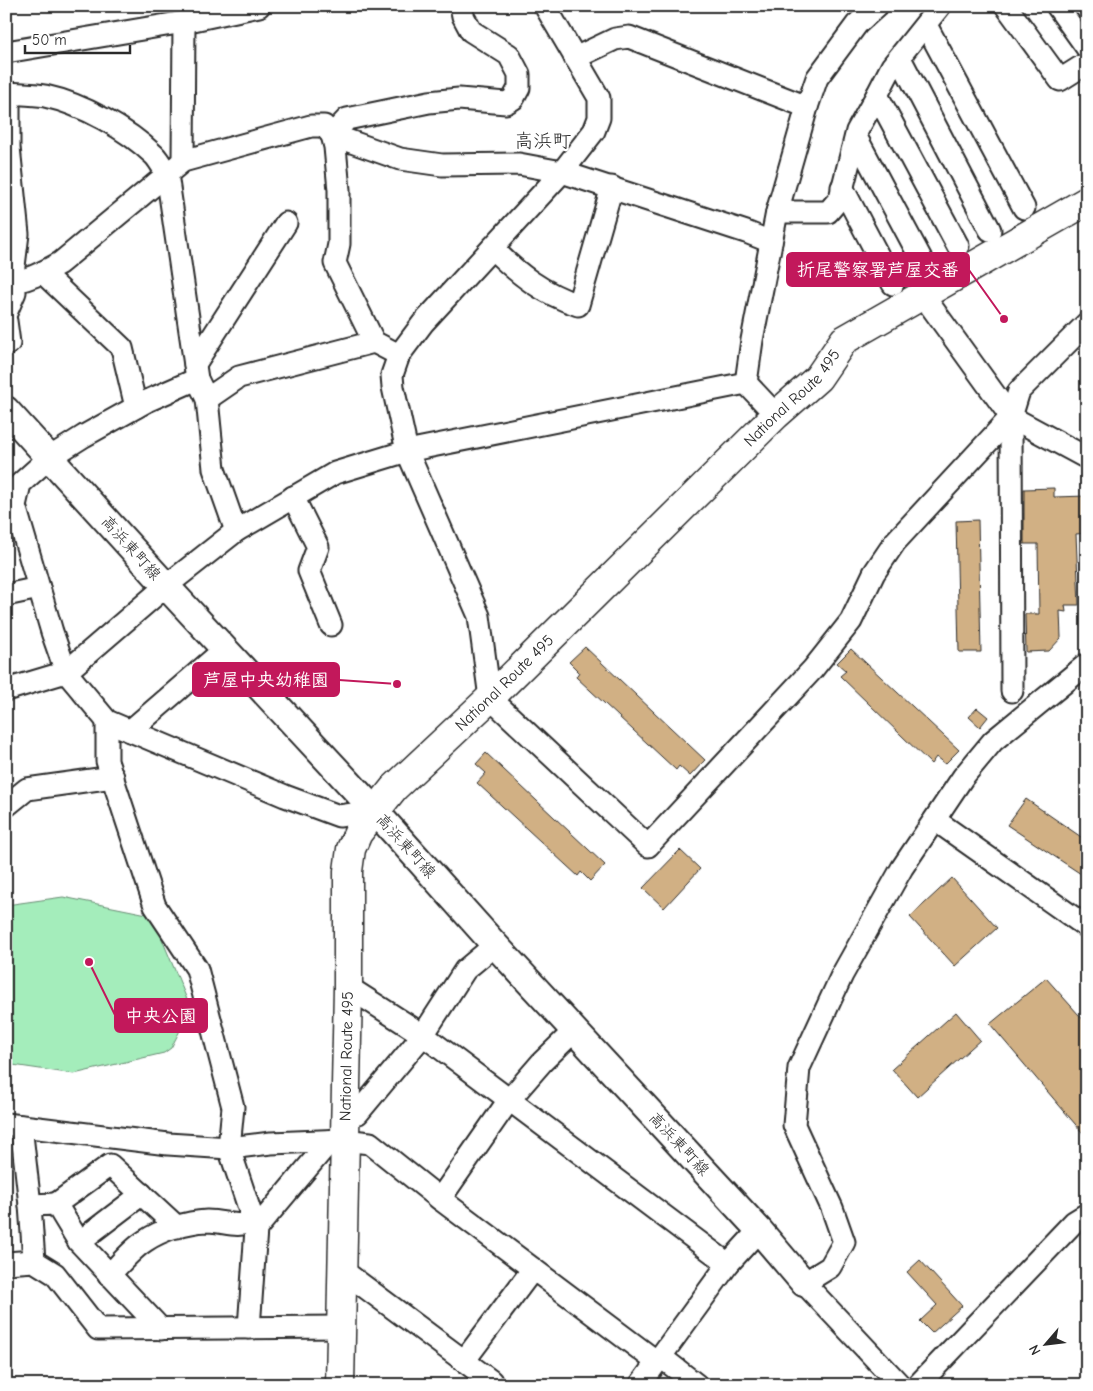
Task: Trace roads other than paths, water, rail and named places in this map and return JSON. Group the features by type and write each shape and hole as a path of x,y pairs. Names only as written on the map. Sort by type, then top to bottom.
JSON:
{"highway":[{"name":"National Route 495","path":"340,1385 342,1270 337,1141 345,1112 348,871 351,849 358,832 394,788 490,698 776,415 818,378 844,340 924,281 1087,201"}],"main road":[{"name":"高浜東町線","path":"6,410 375,811 495,945 759,1230 804,1283"}],"street":[{"path":"6,52 184,22 258,6"},
{"path":"332,135 347,119 429,102 459,100 506,103 513,99 519,88 519,74 509,55 471,31 462,16 461,6"},
{"path":"545,6 599,98 599,118 594,131 562,172 423,323 400,355 392,375 393,387 407,451 479,616 490,698 648,846 813,669 851,621 874,573 895,542 1011,417"},
{"path":"746,383 752,340 777,212 817,78 857,24 877,6"},
{"path":"777,212 828,212 840,198 857,132 892,66 940,6"},
{"path":"1006,6 1060,80 1087,63"},
{"path":"1056,6 1087,48"},
{"path":"184,22 175,168 196,372 207,399 214,469 236,531"},
{"path":"926,25 1024,208"},
{"path":"574,58 615,39 630,37 807,107"},
{"path":"900,58 990,230"},
{"path":"6,313 15,292 9,282 18,234 9,147 8,93 44,96 68,103 103,119 175,168"},
{"path":"877,95 958,246"},
{"path":"9,282 43,273 60,263 175,168 311,126 324,126 332,135 336,147 339,190 339,244 335,263 374,342 400,355"},
{"path":"332,135 400,159 442,165 519,164 562,172 612,187 771,242"},
{"path":"856,137 924,281 1011,417 1087,458"},
{"path":"492,248 515,271 556,298 578,305 612,187"},
{"path":"842,187 893,284"},
{"path":"286,223 196,372 49,458 20,484 14,506 66,672 107,721 285,796 339,816 375,811"},
{"path":"43,273 122,348 136,407"},
{"path":"6,321 9,343 6,345"},
{"path":"1012,691 1011,417 1019,391 1087,323"},
{"path":"207,399 239,377 374,342"},
{"path":"746,383 776,415"},
{"path":"6,690 66,672 166,586 236,531 335,473 407,451 746,383"},
{"path":"293,497 318,547 309,571 331,625"},
{"path":"6,595 39,588"},
{"path":"130,731 225,649"},
{"path":"900,1385 804,1283 830,1267 844,1242 832,1208 794,1125 798,1068 846,967 902,868 963,777 993,741 1087,664"},
{"path":"107,721 107,761 155,906 197,969 233,1107 229,1148 254,1226 249,1328"},
{"path":"6,806 27,789 113,777"},
{"path":"935,820 1087,927"},
{"path":"345,1112 358,1113 423,1035 465,970 495,945"},
{"path":"348,987 423,1035 728,1264"},
{"path":"440,1199 509,1100 542,1062 574,1031"},
{"path":"34,1261 30,1205 14,1125 168,1144 229,1148 271,1142 337,1141 370,1143 533,1269 697,1385"},
{"path":"254,1226 337,1141"},
{"path":"30,1205 56,1204 110,1165 177,1227"},
{"path":"79,1242 142,1194"},
{"path":"56,1204 79,1242 161,1329"},
{"path":"918,1385 1074,1222 1087,1214"},
{"path":"109,1275 145,1241 177,1227 208,1221 254,1226"},
{"path":"640,1385 728,1264 759,1230"},
{"path":"6,1263 34,1261 55,1274 98,1329 341,1327"},
{"path":"464,1361 533,1269"},
{"path":"342,1270 490,1381"}],"place":[{"name":"折尾警察署芦屋交番","path":"1004,319"},
{"name":"芦屋中央幼稚園","path":"397,684"},
{"name":"中央公園","path":"89,962"}],"district":[{"name":"高浜町","path":"543,141"}]}
